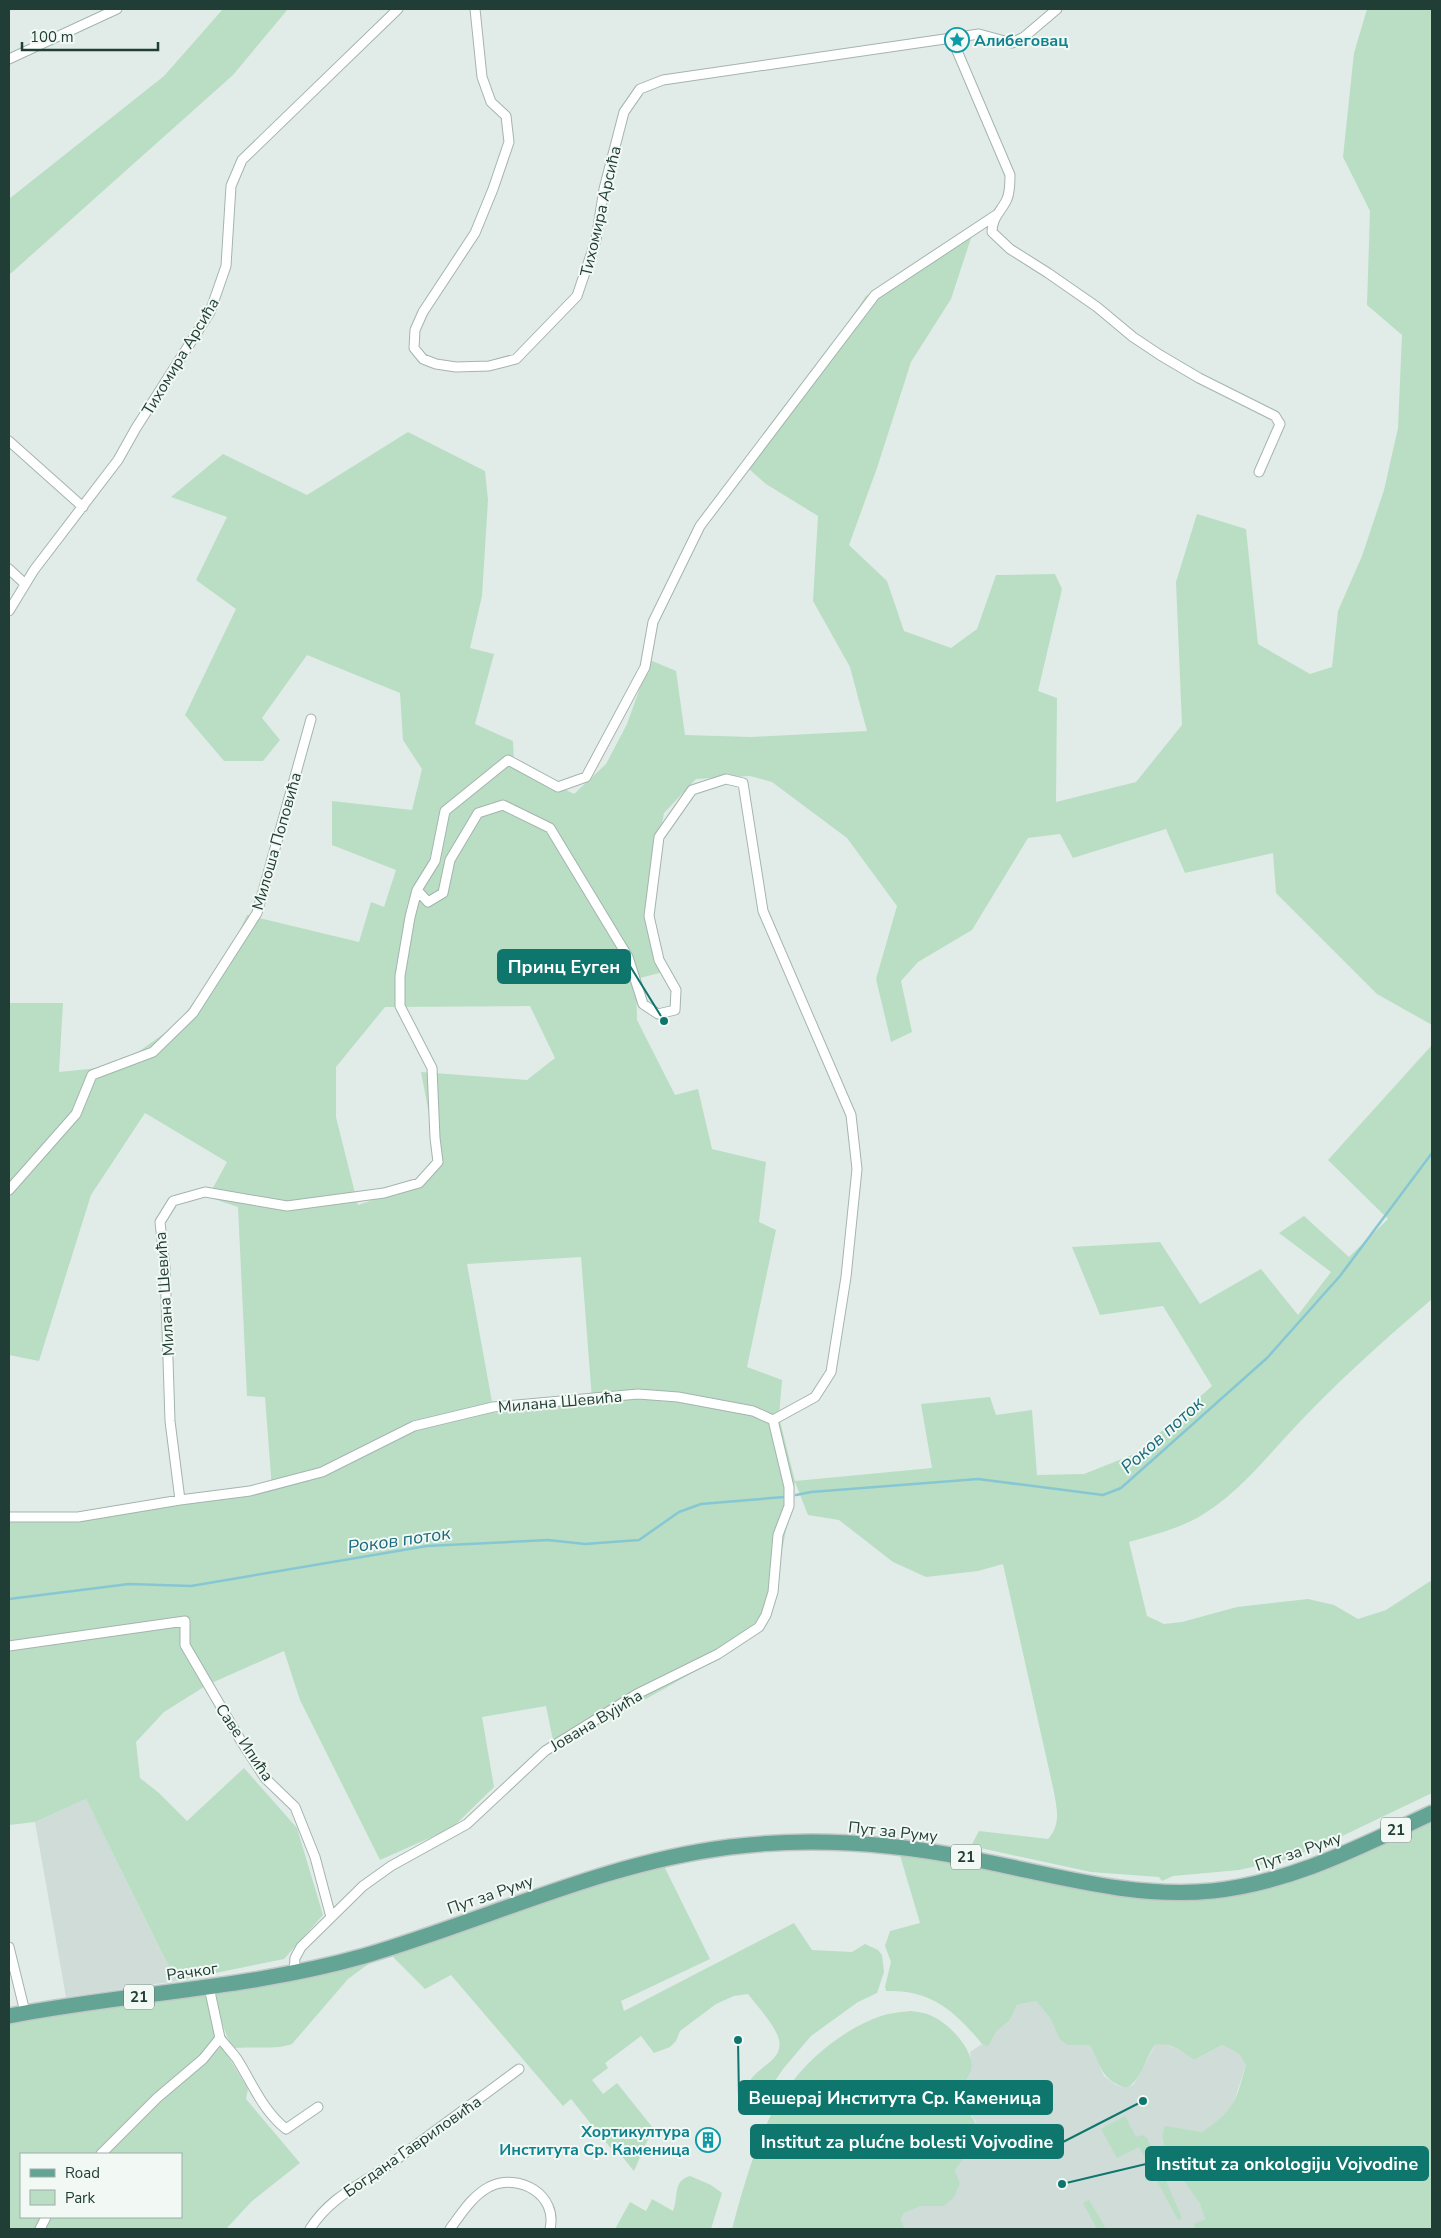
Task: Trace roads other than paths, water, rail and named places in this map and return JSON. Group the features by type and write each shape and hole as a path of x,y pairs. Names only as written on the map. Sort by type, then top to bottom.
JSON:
{"main road":[{"name":"Пут за Руму","path":"378,1951 604,1874 679,1856 731,1847 819,1843 892,1846 970,1858 1127,1888 1160,1892 1207,1891 1251,1885 1306,1869 1361,1847 1432,1813"},
{"name":"Рачког","path":"9,2016 25,2012 209,1987 294,1972 378,1951"}],"street":[{"path":"9,60 117,9"},
{"name":"Тихомира Арсића","path":"9,612 34,570 118,460 136,428 210,312 226,266 231,186 242,160 398,9"},
{"name":"Тихомира Арсића","path":"475,9 482,77 491,102 506,116 509,142 475,233 423,312 415,330 414,348 423,359 436,364 456,367 488,366 516,359 578,296 596,240 604,189 624,112 640,89 663,80 952,39"},
{"path":"1057,9 1024,37 1012,43 979,34 952,39 1010,175 1010,189 992,224 992,232 1010,249 1065,284 1160,355 1199,378 1275,416 1280,424 1260,472"},
{"path":"774,1420 815,1397 831,1372 846,1277 857,1169 851,1115 763,911 743,783 726,779 692,790 658,837 649,916 659,960 676,990 675,1010 658,1014 644,1004 628,957 550,828 503,804 478,813 450,860 443,893 428,902 417,890 435,861 445,811 508,760 558,786 586,777 645,667 653,622 700,526 876,295 996,215"},
{"path":"9,441 83,507"},
{"path":"9,569 25,584"},
{"name":"Милоша Поповића","path":"9,1190 76,1114 92,1075 153,1052 193,1013 257,913 311,719"},
{"name":"Милана Шевића","path":"180,1500 170,1421 165,1267 160,1222 173,1202 205,1192 287,1206 296,1205 384,1193 419,1183 438,1162 432,1068 400,1006 400,976 417,890"},
{"name":"Милана Шевића","path":"9,1517 78,1517 180,1500 250,1491 322,1472 414,1426 493,1407 638,1394 678,1397 744,1410 774,1420"},
{"name":"Јована Вујића","path":"294,1972 295,1958 301,1947 363,1886 391,1866 467,1824 544,1751 637,1694 718,1654 758,1627 766,1615 773,1592 778,1535 789,1506 788,1487 774,1420"},
{"name":"Саве Ипића","path":"9,1646 185,1621 186,1644 241,1742 265,1778 295,1807 316,1857 331,1917"},
{"path":"9,1947 25,2012"},
{"path":"209,1987 220,2038 236,2058 255,2093 279,2124 286,2129 318,2107"},
{"path":"102,2153 157,2098 203,2059 220,2038"},
{"name":"Богдана Гавриловића","path":"310,2229 325,2210 350,2188 388,2165 519,2069"},
{"path":"450,2229 479,2194 491,2186 512,2182 522,2184 536,2191 549,2205 552,2212 550,2229"}],"waterway":[{"name":"Роков поток","path":"796,1495 811,1492 978,1479 1103,1495 1121,1488 1267,1358 1340,1276 1432,1153"},
{"name":"Роков поток","path":"9,1599 129,1584 191,1586 427,1546 548,1540 585,1544 639,1540 679,1512 701,1504 784,1497"}],"place":[{"name":"Алибеговац","path":"957,40"},
{"name":"Принц Еуген","path":"664,1021"},
{"name":"Вешерај Института Ср. Каменица","path":"738,2040"},
{"name":"Institut za plućne bolesti Vojvodine","path":"1143,2101"},
{"name":"Хортикултура Института Ср. Каменица","path":"708,2140"},
{"name":"Institut za onkologiju Vojvodine","path":"1062,2184"}]}
